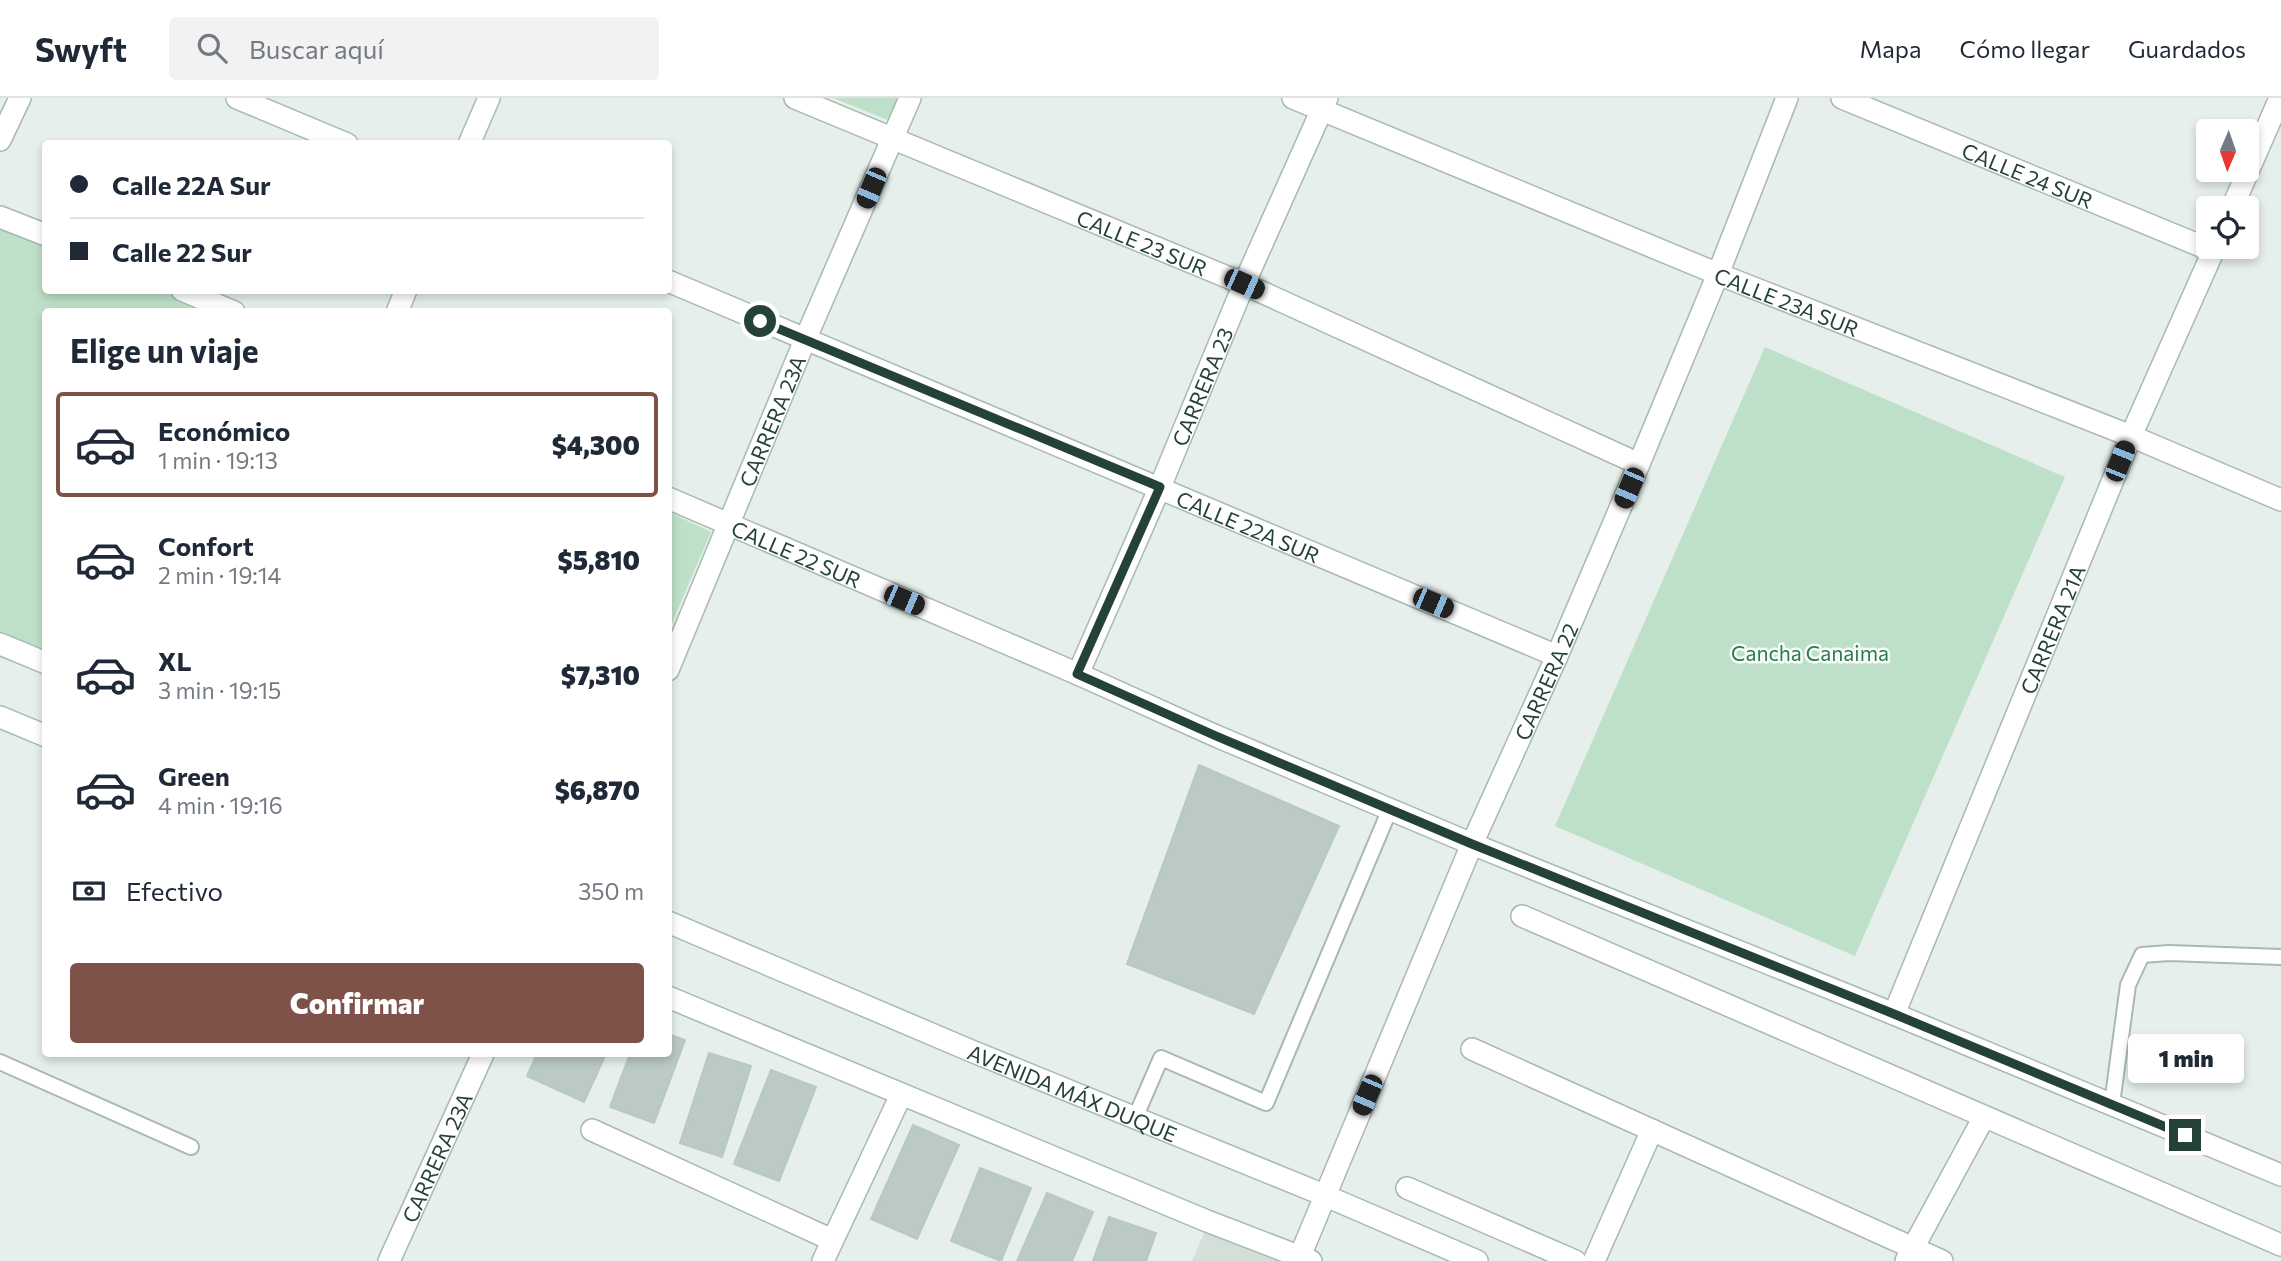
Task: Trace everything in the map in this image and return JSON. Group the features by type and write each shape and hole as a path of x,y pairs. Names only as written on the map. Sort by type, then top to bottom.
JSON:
{"street":[{"path":"0,139 20,98"},
{"path":"237,98 337,140"},
{"path":"471,140 489,98"},
{"name":"CALLE 23 SUR","path":"795,98 1244,284 1639,464"},
{"name":"CARRERA 23A","path":"672,661 805,340 910,98"},
{"name":"CALLE 23A SUR","path":"1293,98 1325,104 1718,274 2131,436 2281,500"},
{"name":"CARRERA 22","path":"1303,1259 1325,1196 1472,844 1557,656 1639,464 1787,98"},
{"name":"CALLE 24 SUR","path":"1842,98 2196,242"},
{"path":"2237,196 2280,98"},
{"name":"CARRERA 23","path":"1077,674 1160,487 1244,284 1325,104"},
{"path":"0,217 42,233"},
{"name":"CARRERA 21A","path":"1894,1014 2131,436 2210,259"},
{"name":"CALLE 22A SUR","path":"672,283 1557,656"},
{"path":"191,294 225,308"},
{"name":"CALLE 22 SUR","path":"672,500 1472,844 1894,1014 2281,1175"},
{"path":"0,644 42,661"},
{"path":"0,717 42,734"},
{"path":"1522,916 2281,1245"},
{"name":"AVENIDA MÁX DUQUE","path":"672,924 1477,1261"},
{"path":"672,999 1303,1259"},
{"path":"1472,1049 1652,1130 1909,1255 1942,1261"},
{"name":"CARRERA 23A","path":"389,1261 482,1057"},
{"path":"823,1261 901,1095"},
{"path":"1909,1255 1984,1117"},
{"path":"592,1130 832,1240"},
{"path":"1594,1261 1652,1130"},
{"path":"1407,1188 1575,1261"}],"lane":[{"path":"1135,1118 1161,1058 1266,1103 1390,809"},
{"path":"2112,1104 2128,985 2142,955 2169,953 2281,957"},
{"path":"0,1062 191,1147"}],"shaded area":[{"path":"1205,1231 1284,1261 1192,1261"}],"green space":[{"path":"833,98 903,98 893,122"},
{"path":"0,224 42,242 42,294 169,294 204,308 42,308 42,655 0,637"},
{"name":"Cancha Canaima","path":"1765,347 2065,477 1855,956 1555,826"},
{"path":"672,513 711,532 672,623"}],"building":[{"path":"1199,765 1339,826 1254,1014 1127,964"},
{"path":"672,1035 685,1040 654,1123 610,1107 629,1057 672,1057"},
{"path":"709,1053 751,1066 722,1157 680,1143"},
{"path":"536,1057 605,1057 584,1102 527,1076"},
{"path":"771,1070 816,1087 779,1181 734,1164"},
{"path":"913,1125 959,1145 917,1239 871,1219"},
{"path":"980,1168 1031,1188 1001,1261 951,1241"},
{"path":"1047,1193 1093,1212 1072,1261 1017,1261"},
{"path":"1109,1217 1156,1233 1146,1261 1093,1261"}],"route":[{"path":"760,321 1160,487 1077,674 1472,844 2185,1135"}]}
